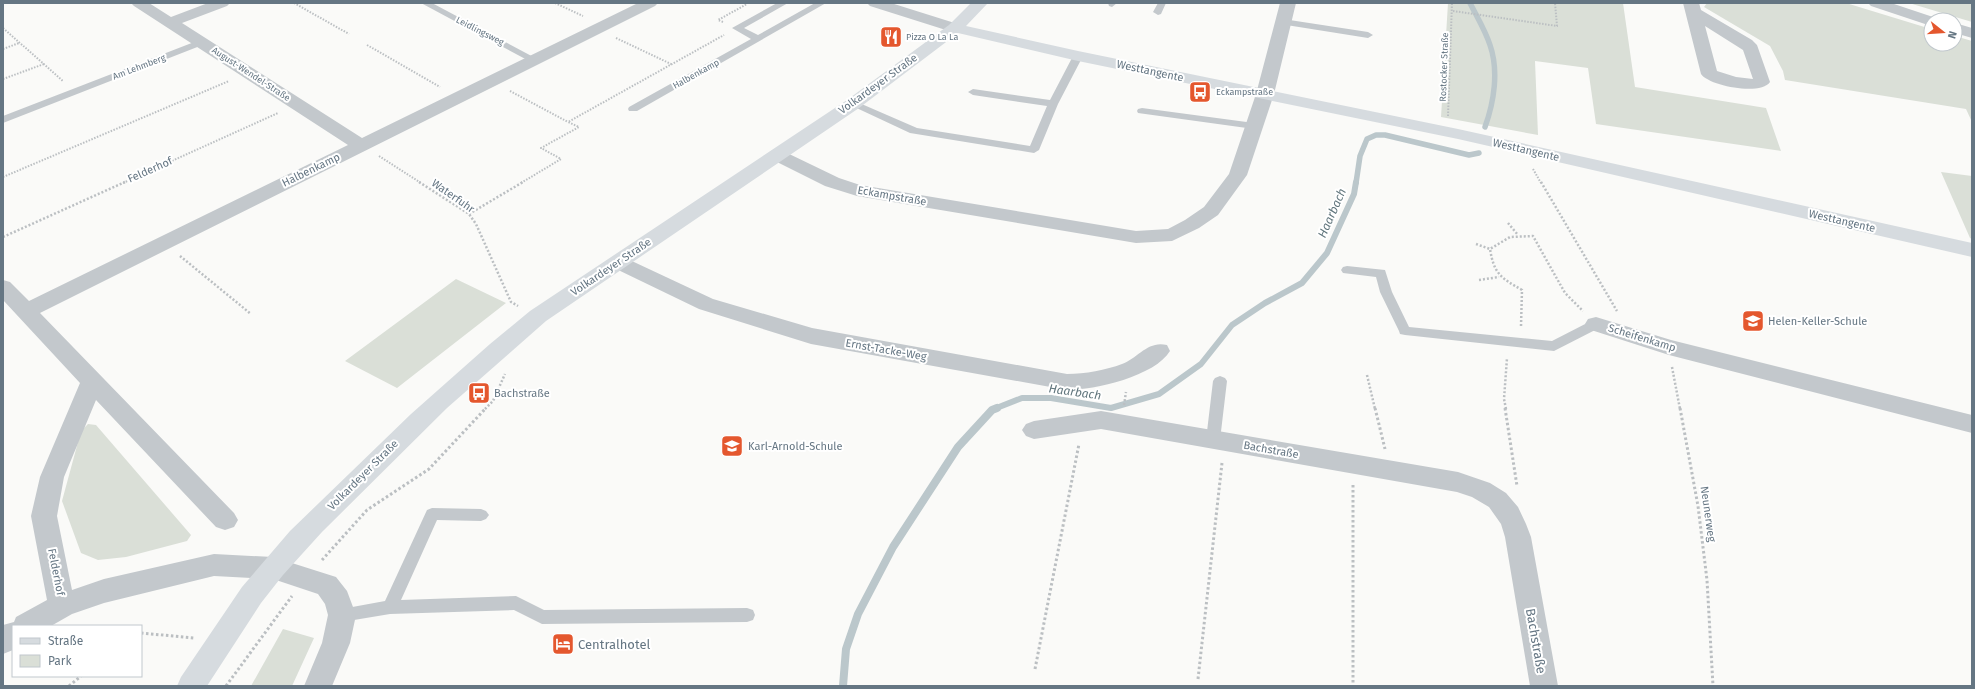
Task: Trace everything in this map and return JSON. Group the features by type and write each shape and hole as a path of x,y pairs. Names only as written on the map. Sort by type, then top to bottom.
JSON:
{"main road":[{"name":"Volkardeyer Straße","path":"191,686 220,641 273,568 352,484 455,385 493,352 538,316 776,154 853,104 955,28 980,3"},
{"name":"Westtangente","path":"955,28 1078,56 1448,132 1972,250"}],"street":[{"name":"August-Wendel-Straße","path":"139,3 362,145"},
{"path":"171,22 222,3"},
{"name":"Halbenkamp","path":"26,311 650,3"},
{"path":"875,3 955,28"},
{"name":"Eckampstraße","path":"776,154 832,182 857,190 1136,237 1172,235 1211,211 1238,175 1265,94 1288,3"},
{"path":"1876,3 1923,18"},
{"path":"1692,8 1746,43 1751,48 1762,82 1753,84 1722,80 1709,74 1692,8"},
{"name":"Ernst-Tacke-Weg","path":"619,262 706,304 811,336 1067,382 1082,382 1130,370 1159,351"},
{"path":"3,287 225,520"},
{"name":"Scheifenkamp","path":"1606,327 1669,347 1972,424"},
{"name":"Felderhof","path":"92,381 52,477 44,516 62,606 104,591 214,565 273,568"},
{"name":"Bachstraße","path":"1034,430 1101,420 1458,482 1485,491 1504,504 1513,520 1518,537 1544,686"},
{"path":"273,568 327,585 337,599 342,615 336,643 318,686"},
{"path":"28,625 62,606"},
{"path":"3,640 12,635"}],"lane":[{"name":"Leidlingsweg","path":"425,3 534,60"},
{"path":"737,28 784,3"},
{"name":"Halbenkamp","path":"633,109 822,3"},
{"path":"1283,22 1368,35"},
{"path":"737,28 759,39"},
{"name":"Am Lehmberg","path":"3,120 202,42"},
{"path":"853,104 914,131 1034,150 1053,104 1078,56"},
{"path":"973,92 1053,104"},
{"path":"1142,111 1254,126"},
{"name":"Scheifenkamp","path":"1347,270 1381,273 1386,292 1405,331 1554,346 1606,327"},
{"path":"1219,441 1220,382"},
{"path":"390,607 432,514 481,515"},
{"path":"342,615 390,607 516,603 542,617 747,615"}],"path":[{"path":"294,3 349,34"},
{"name":"Halbenkamp","path":"556,3 600,28 671,64"},
{"path":"737,28 718,20 749,3"},
{"name":"Rostocker Straße","path":"1448,132 1453,11 1452,3"},
{"path":"1453,11 1557,26 1555,3"},
{"path":"3,28 76,91"},
{"name":"Halbenkamp","path":"568,122 737,28"},
{"path":"3,49 20,43"},
{"path":"366,45 458,98"},
{"path":"3,79 44,64"},
{"path":"3,177 249,72"},
{"path":"469,214 561,159 541,148 578,127 492,81"},
{"name":"Felderhof","path":"3,237 298,104"},
{"name":"Waterfuhr","path":"362,145 469,214 476,224 511,302 538,316"},
{"path":"1490,249 1502,239 1518,235 1533,236 1565,293 1606,327 1617,311 1521,149"},
{"path":"1508,223 1518,235"},
{"path":"165,242 251,314"},
{"path":"1476,244 1490,249"},
{"path":"1490,249 1491,265 1499,277 1522,290 1504,399 1517,486 1504,504"},
{"path":"1479,280 1499,277"},
{"name":"Neunerweg","path":"1669,347 1698,506 1707,580 1713,686"},
{"path":"226,686 305,578 367,510 429,469 493,401 506,373"},
{"path":"1367,375 1390,470"},
{"path":"1035,669 1083,423"},
{"path":"1198,679 1219,441"},
{"path":"1353,464 1353,686"},
{"path":"142,633 220,641"},
{"path":"68,686 80,677"}],"green space":[{"path":"1448,3 1623,3 1635,87 1766,108 1781,151 1596,124 1588,68 1535,61 1538,135 1441,117"},
{"path":"1707,3 1846,3 1923,27 1923,52 1963,52 1963,38 1972,41 1972,122 1966,109 1785,80 1783,71 1770,46 1704,7"},
{"path":"1909,3 1972,3 1972,22 1963,19 1963,12 1939,12"},
{"path":"1941,172 1972,176 1972,239 1970,238"},
{"path":"456,279 506,303 397,388 345,361"},
{"path":"88,424 96,425 191,535 187,541 126,557 98,560 81,553 62,501 81,431"},
{"path":"283,629 314,638 292,686 251,686"}],"waterway":[{"name":"Haarbach","path":"1470,3 1488,39 1493,55 1495,76 1493,97 1485,127"},
{"name":"Haarbach","path":"1356,183 1360,156 1367,139 1376,135 1385,135 1469,155 1479,153"},
{"name":"Haarbach","path":"994,409 1022,398 1051,398 1111,408 1159,394 1201,364 1232,325 1265,303 1302,283 1327,253 1354,194 1356,182"},
{"name":"Haarbach","path":"843,686 846,649 858,614 893,547 958,447 992,410 997,408"}],"place":[{"name":"Pizza O La La","path":"891,37"},
{"name":"Eckampstraße","path":"1200,92"},
{"name":"Helen-Keller-Schule","path":"1753,321"},
{"name":"Bachstraße","path":"479,393"},
{"name":"Karl-Arnold-Schule","path":"732,446"},
{"name":"Centralhotel","path":"563,644"}]}
